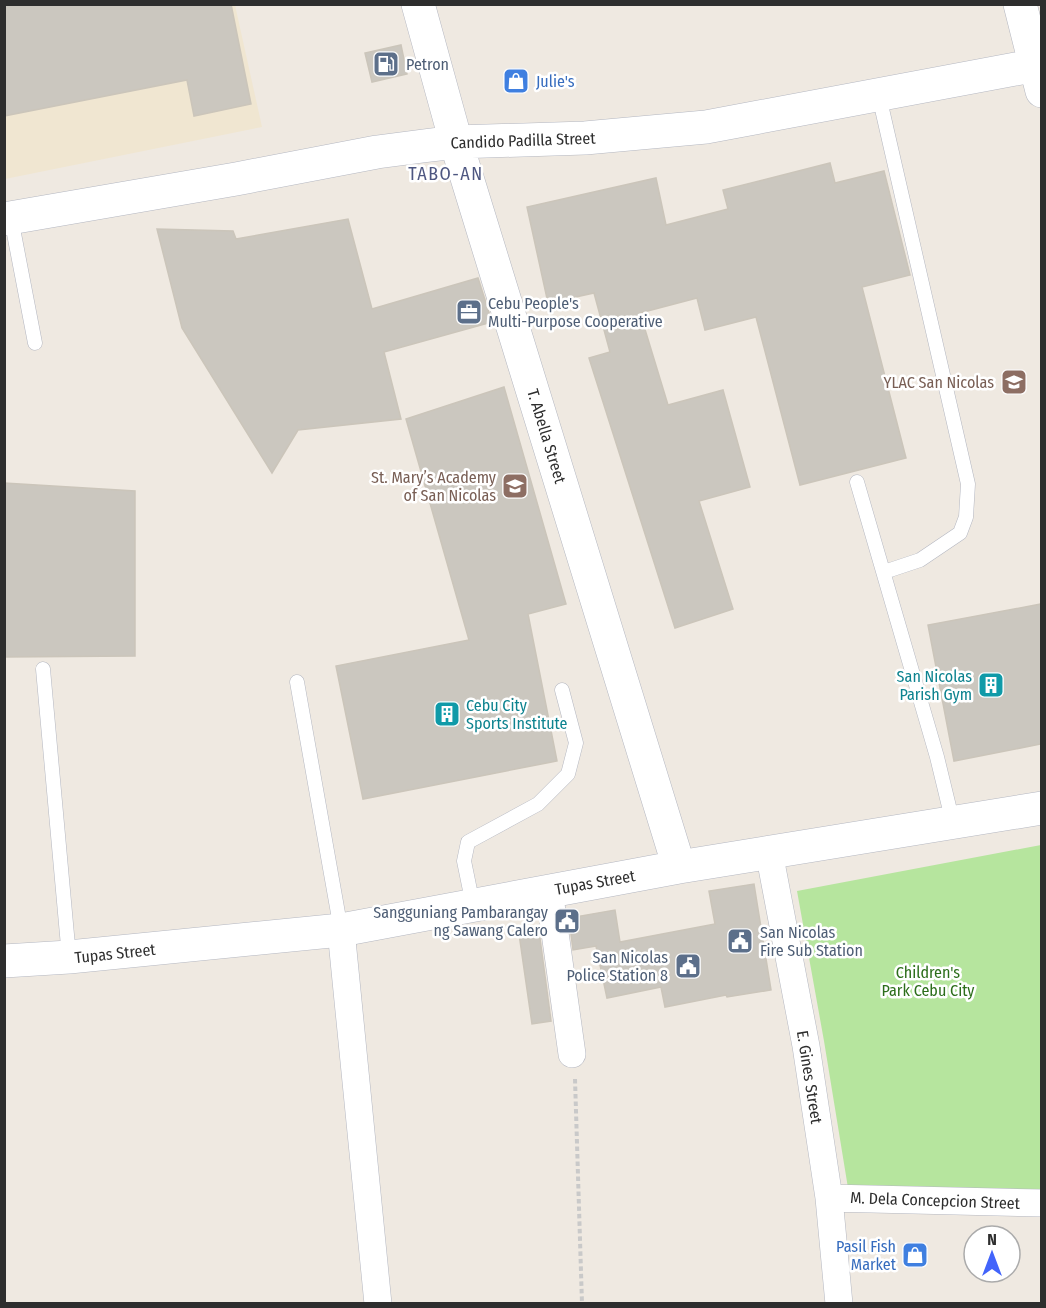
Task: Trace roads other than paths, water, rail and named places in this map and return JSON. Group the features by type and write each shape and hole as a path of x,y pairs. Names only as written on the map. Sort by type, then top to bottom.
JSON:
{"street":[{"name":"T. Abella Street","path":"418,4 456,142 679,867"},
{"path":"1020,4 1039,73"},
{"name":"Candido Padilla Street","path":"8,218 225,182 377,152 456,142 585,138 706,128 879,96 1039,73"},
{"name":"Tupas Street","path":"4,961 69,957 341,930 679,867 1041,808"},
{"name":"E. Gines Street","path":"769,852 806,1046 829,1198 839,1304"},
{"path":"549,890 572,1054"},
{"path":"341,930 378,1304"},
{"name":"M. Dela Concepcion Street","path":"829,1198 1041,1203"}],"lane":[{"path":"879,96 968,484 966,517 960,533 920,560 884,572"},
{"path":"8,218 35,343"},
{"path":"857,482 937,757 953,824"},
{"path":"43,669 69,957"},
{"path":"297,682 341,930"},
{"path":"473,905 464,861 468,842 538,804 568,774 576,743 562,690"}],"place":[{"name":"Petron","path":"386,64"},
{"name":"Julie's","path":"516,81"},
{"name":"Cebu People's Multi-Purpose Cooperative","path":"469,312"},
{"name":"YLAC San Nicolas","path":"1014,382"},
{"name":"St. Mary’s Academy of San Nicolas","path":"515,486"},
{"name":"San Nicolas Parish Gym","path":"991,685"},
{"name":"Cebu City Sports Institute","path":"447,714"},
{"name":"Sangguniang Pambarangay ng Sawang Calero","path":"567,921"},
{"name":"San Nicolas Fire Sub Station","path":"740,941"},
{"name":"San Nicolas Police Station 8","path":"688,966"},
{"name":"Pasil Fish Market","path":"915,1255"}],"district":[{"name":"TABO-AN","path":"446,174"}],"park label":[{"name":"Children's Park Cebu City","path":"928,981"}]}
